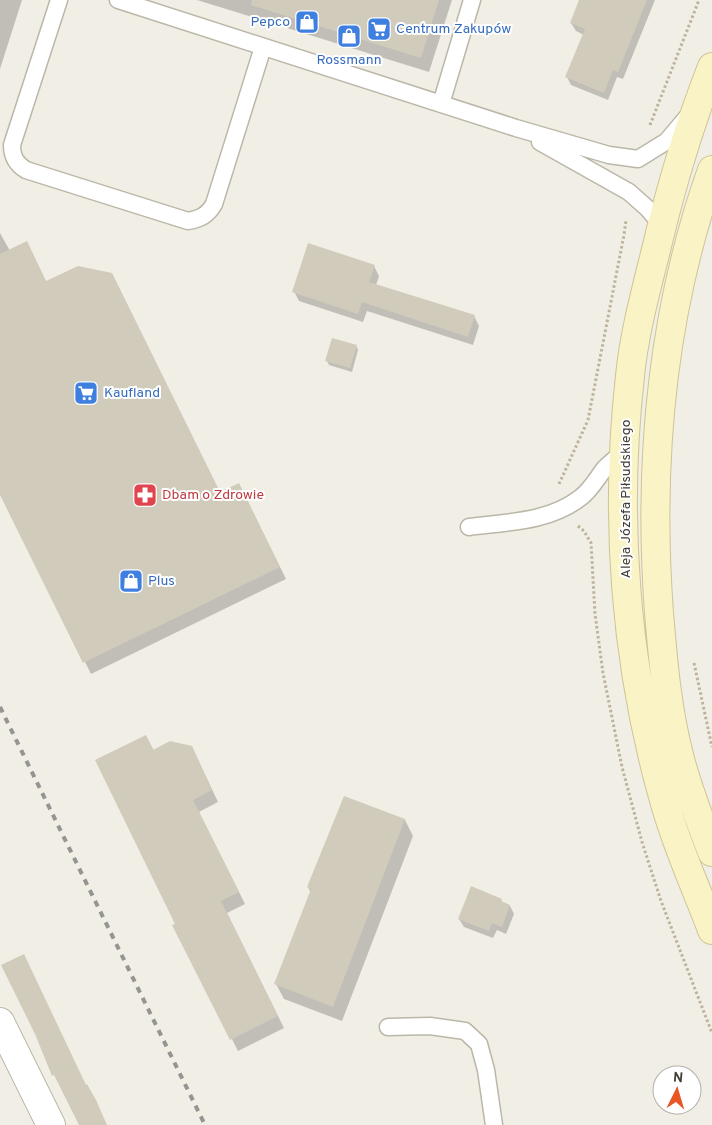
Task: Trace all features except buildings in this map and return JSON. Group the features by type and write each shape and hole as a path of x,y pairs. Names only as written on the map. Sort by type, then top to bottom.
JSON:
{"main road":[{"name":"Aleja Józefa Piłsudskiego","path":"712,67 697,105 662,225 635,340 628,393 623,511 627,601 645,725 664,803 712,930"},
{"name":"Aleja Józefa Piłsudskiego","path":"712,170 705,217 674,313 658,429 655,531 660,625 671,716 686,781 712,852"}],"street":[{"path":"0,1022 51,1125"}],"lane":[{"path":"59,0 12,145 14,160 26,170 188,221 203,216 214,204 263,47"},
{"path":"118,0 516,128 608,155 638,160 667,141 697,105"},
{"path":"441,104 472,0"},
{"path":"516,128 629,192 662,225"},
{"path":"469,527 542,518 567,507 581,497 606,468 625,450"},
{"path":"388,1027 430,1026 465,1031 479,1044 486,1070 494,1125"}],"path":[{"path":"694,661 712,747"}],"railway":[{"path":"0,707 205,1125"}],"place":[{"name":"Pepco","path":"307,22"},
{"name":"Centrum Zakupów","path":"379,29"},
{"name":"Rossmann","path":"349,36"},
{"name":"Kaufland","path":"86,393"},
{"name":"Dbam o Zdrowie","path":"145,495"},
{"name":"Plus","path":"131,581"}]}
